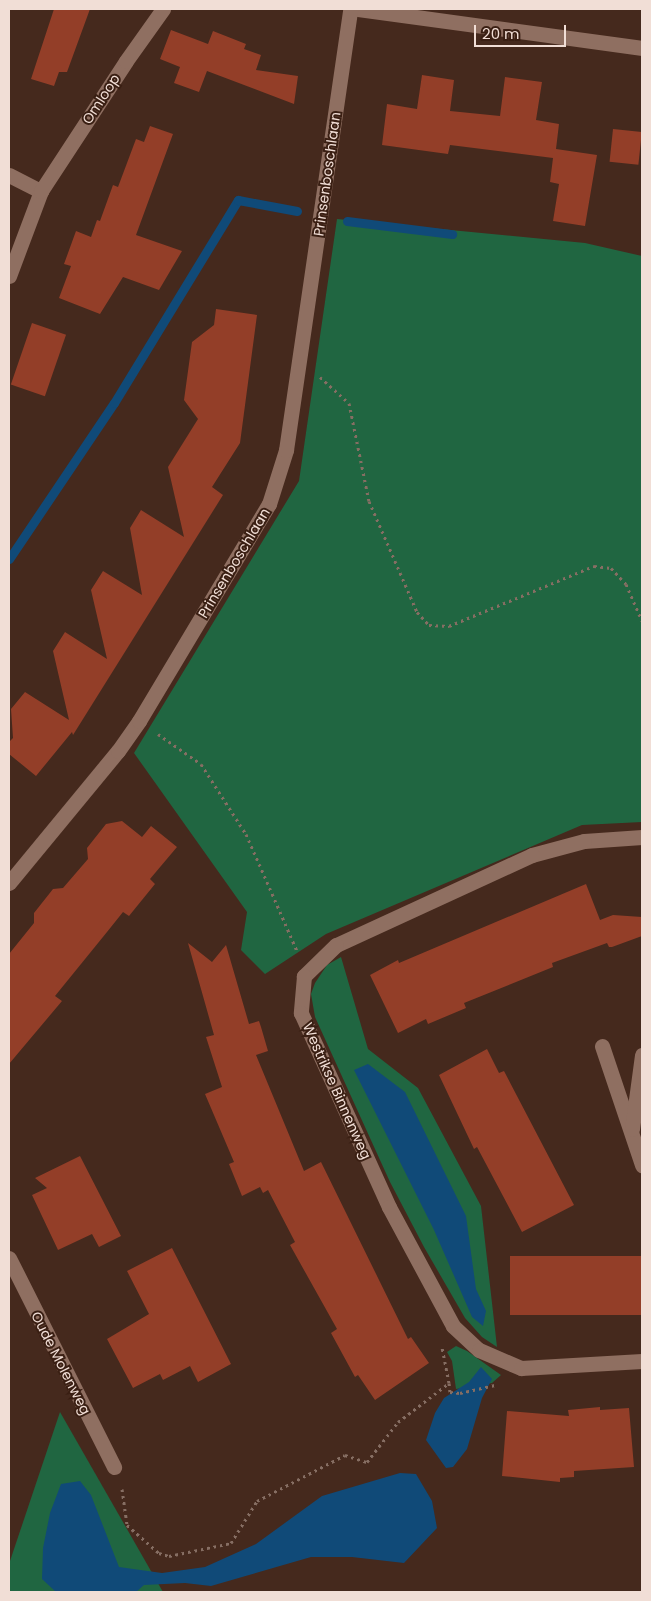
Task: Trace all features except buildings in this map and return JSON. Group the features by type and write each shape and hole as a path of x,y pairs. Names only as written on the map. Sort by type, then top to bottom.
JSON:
{"street":[{"name":"Omloop","path":"9,276 41,191 126,61 163,9"},
{"name":"Prinsenboschlaan","path":"9,883 118,751 269,504 286,450 350,9"},
{"path":"360,9 642,48"},
{"path":"9,175 41,191"},
{"path":"306,974 336,945 532,855 584,841 642,837"},
{"name":"Westrikse Binnenweg","path":"306,974 304,976 301,1013 389,1207 453,1326 479,1350 520,1368 642,1361"},
{"path":"602,1046 642,1165"},
{"path":"631,1133 642,1055"},
{"name":"Oude Molenweg","path":"9,1258 114,1467"}],"path":[{"path":"299,360 349,402 369,501 417,612 429,624 449,626 594,566 611,568 626,584 642,621"},
{"path":"138,721 201,764 246,834 271,887 306,974"},
{"path":"453,1326 441,1348 450,1392 460,1393 504,1383 520,1368"},
{"path":"114,1467 120,1478 127,1525 159,1554 169,1556 231,1543 257,1501 345,1455 367,1462 398,1422 449,1383"}],"green space":[{"path":"337,219 585,243 642,256 642,822 582,825 326,934 265,974 241,950 247,912 134,753 299,481"},
{"path":"341,957 368,1049 418,1088 481,1206 497,1347 482,1337 465,1318 424,1247 390,1182 315,1017 311,994 315,983 327,965"},
{"path":"456,1346 467,1351 501,1375 492,1383 456,1389 452,1361 447,1352"},
{"path":"60,1412 163,1592 9,1592 9,1564"}],"water":[{"path":"368,1064 405,1092 466,1216 476,1289 486,1311 483,1326 472,1317 434,1230 354,1070"},
{"path":"481,1367 492,1379 482,1398 467,1449 453,1467 446,1468 426,1440 435,1413 444,1398 469,1382"},
{"path":"400,1473 416,1474 432,1501 437,1528 404,1563 352,1557 311,1557 211,1586 185,1583 144,1585 136,1592 56,1592 42,1579 43,1548 50,1513 61,1484 80,1481 91,1495 119,1567 162,1573 205,1567 256,1544 322,1496"}],"waterway":[{"path":"9,559 114,403 238,200 297,211"},
{"path":"347,221 452,234"}]}
